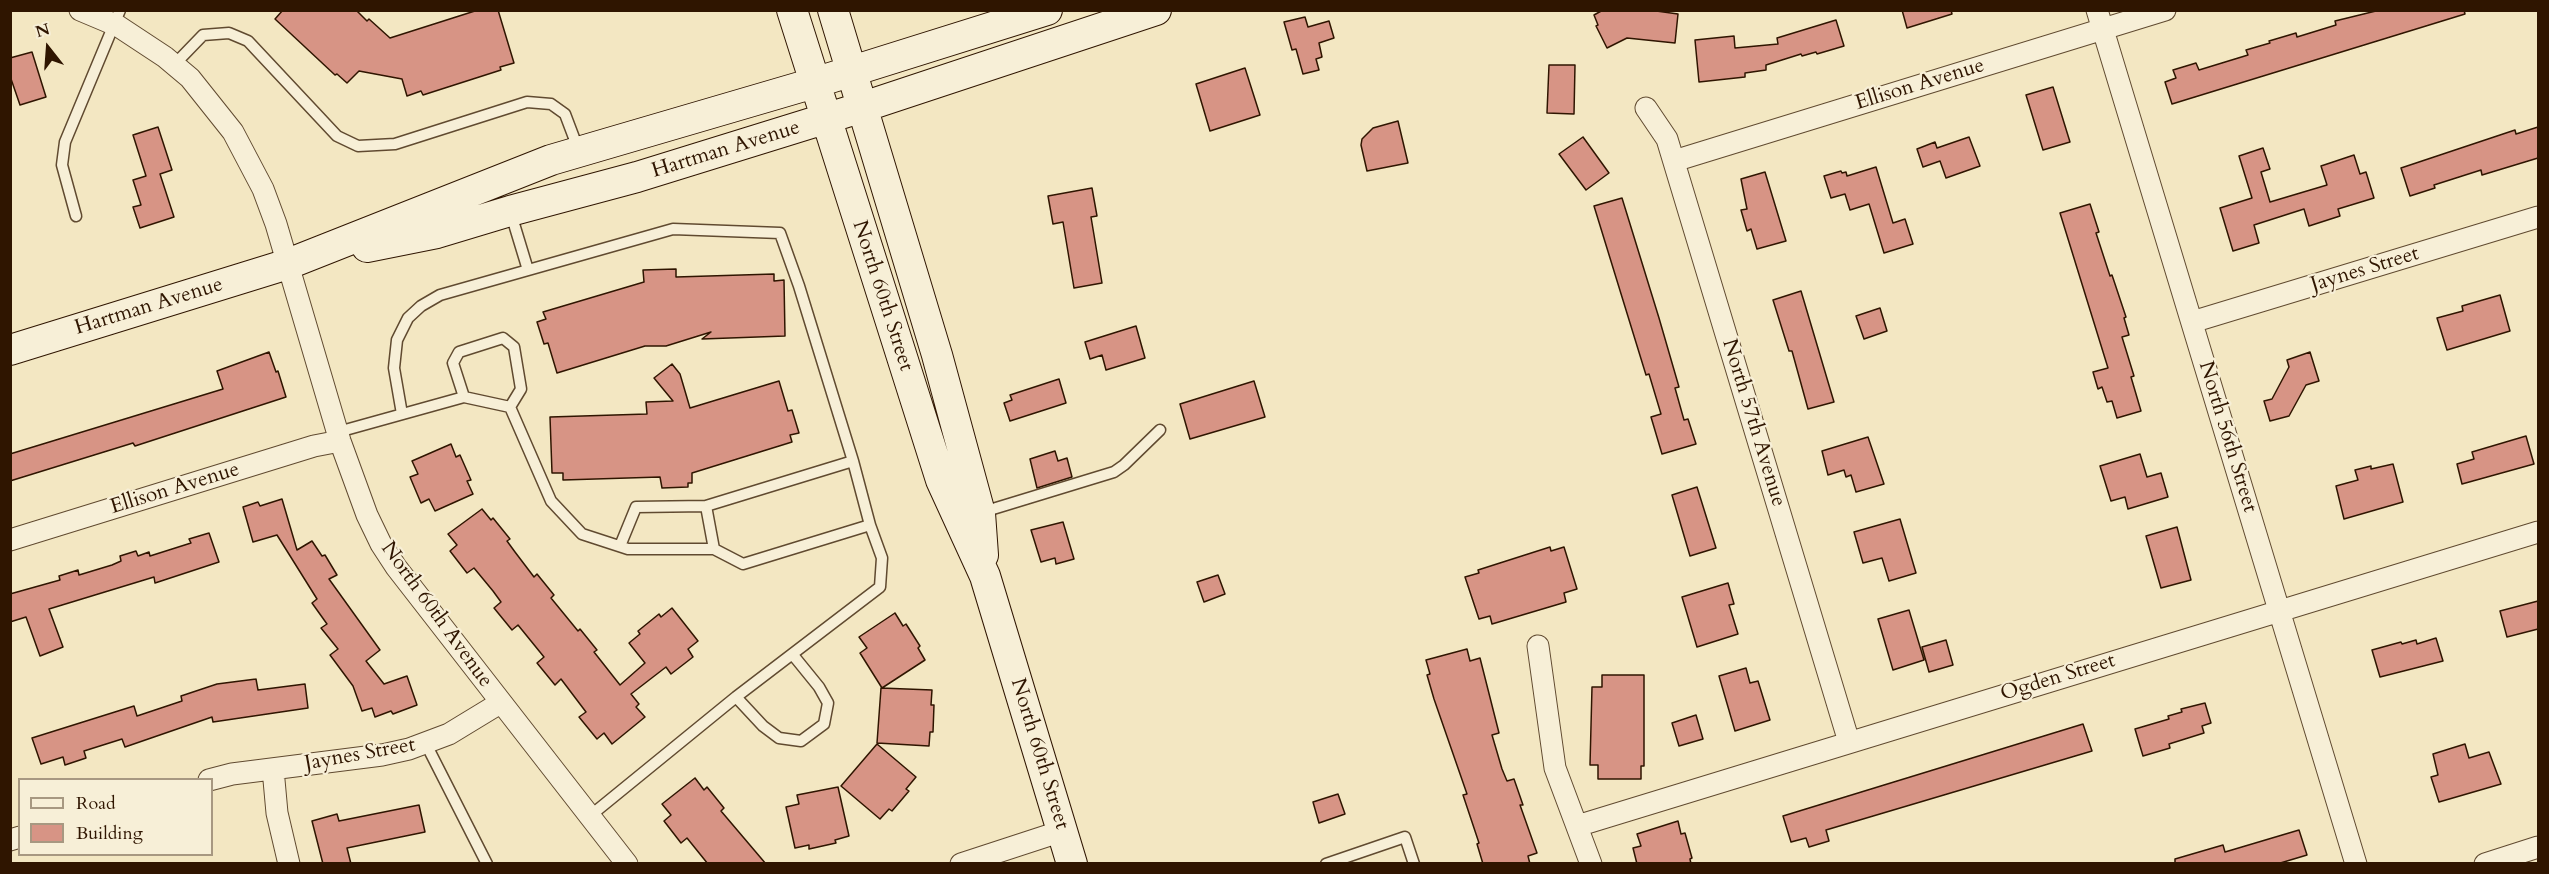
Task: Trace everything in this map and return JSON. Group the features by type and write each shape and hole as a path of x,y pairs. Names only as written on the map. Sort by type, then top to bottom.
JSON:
{"main road":[{"name":"North 60th Street","path":"792,10 941,480 984,576 1072,864"},
{"name":"North 60th Street","path":"833,10 937,355 980,513 984,576"},
{"name":"Hartman Avenue","path":"10,350 288,264 551,160 814,83 1047,10"},
{"name":"Hartman Avenue","path":"288,264 437,233 637,177 863,108 1156,10"}],"street":[{"name":"North 60th Avenue","path":"80,10 117,17 140,39 174,64 214,105 250,160 263,189 288,264 339,436 367,515 386,552 500,703 627,864"},
{"name":"Ellison Avenue","path":"1674,161 2100,20 2165,10"},
{"name":"North 56th Street","path":"2100,20 2356,864"},
{"name":"North 57th Avenue","path":"1646,108 1667,139 1849,742"},
{"name":"Jaynes Street","path":"2192,322 2538,217"},
{"name":"Ellison Avenue","path":"10,540 314,446 339,436"},
{"name":"Ogden Street","path":"1577,826 2538,532"},
{"path":"1538,646 1555,768 1591,864"},
{"name":"Jaynes Street","path":"213,779 382,755 426,744 449,734 500,703"},
{"path":"273,769 277,813 289,864"},
{"path":"961,864 1062,831"},
{"path":"2486,864 2538,847"}],"lane":[{"path":"76,216 62,165 65,142 117,17"},
{"path":"174,64 203,35 229,33 248,41 337,136 358,146 396,144 527,102 551,104 565,114 579,151"},
{"path":"510,211 528,270"},
{"path":"402,414 396,390 394,355 397,340 408,318 421,306 440,295 673,229 780,233 799,286 853,460 870,525 882,558 880,587 736,697 590,816"},
{"path":"464,397 453,363 459,352 503,338 514,347 521,389 510,407"},
{"path":"339,436 402,414 464,397 510,407"},
{"path":"510,407 551,501 582,534 628,549 714,549 743,564 870,525"},
{"path":"980,513 1114,472 1160,430"},
{"path":"620,546 636,507 706,506 853,460"},
{"path":"706,506 714,549"},
{"path":"736,697 763,726 779,738 801,741 824,724 828,703 819,687 793,655"},
{"path":"426,744 487,864"},
{"path":"1326,864 1405,837 1414,864"}],"building":[{"path":"283,10 356,10 390,38 478,10 498,10 514,63 500,67 501,70 423,95 421,91 407,96 402,79 359,71 347,83 337,74 335,75 275,19"},
{"path":"1603,10 1649,10 1678,14 1675,43 1627,38 1607,48 1596,26 1598,25 1594,15"},
{"path":"1902,10 1951,10 1952,14 1907,28"},
{"path":"2380,10 2464,10 2465,14 2172,104 2165,82 2176,78 2173,70 2196,63 2199,70 2248,55 2246,50 2270,43 2269,41 2296,33 2297,37 2336,25 2335,21"},
{"path":"1305,17 1308,27 1329,21 1334,38 1319,43 1322,57 1316,59 1319,70 1303,74 1296,49 1292,50 1284,22"},
{"path":"1836,20 1844,46 1817,54 1816,52 1802,56 1801,54 1766,65 1766,70 1745,73 1745,77 1699,82 1695,40 1734,36 1735,48 1778,44 1777,38"},
{"path":"32,52 46,97 20,105 10,76 10,58"},
{"path":"1549,65 1575,65 1574,114 1547,113"},
{"path":"1245,68 1260,115 1210,131 1196,84"},
{"path":"2053,87 2070,142 2043,150 2026,95"},
{"path":"1398,121 1408,163 1367,171 1361,145 1362,139 1373,128"},
{"path":"158,127 172,170 160,174 174,217 140,228 133,207 141,205 133,180 146,176 133,135"},
{"path":"2538,127 2538,158 2482,175 2481,170 2434,185 2435,188 2410,196 2401,168 2515,130 2516,134"},
{"path":"1583,137 1609,173 1586,190 1559,154"},
{"path":"1969,137 1980,166 1946,178 1940,161 1923,167 1917,149 1935,142 1937,148"},
{"path":"2263,148 2270,169 2261,172 2270,202 2327,185 2321,166 2354,155 2360,174 2366,172 2374,198 2338,209 2340,216 2309,226 2304,209 2254,225 2259,243 2233,251 2220,208 2252,198 2239,156"},
{"path":"1876,167 1893,223 1905,219 1913,244 1884,253 1869,204 1850,210 1845,194 1831,198 1824,176 1841,171 1846,172 1847,176"},
{"path":"1765,172 1786,241 1757,249 1751,229 1747,231 1741,210 1747,209 1741,179"},
{"path":"1092,188 1097,216 1091,217 1102,283 1074,288 1063,222 1053,224 1048,196"},
{"path":"1622,198 1679,387 1675,388 1684,420 1688,419 1696,444 1662,454 1651,417 1661,414 1649,374 1646,375 1594,206"},
{"path":"2090,204 2099,232 2096,233 2126,317 2124,318 2129,335 2122,337 2134,376 2131,377 2141,411 2117,418 2112,401 2107,402 2102,387 2098,389 2093,372 2108,368 2060,213"},
{"path":"676,269 676,277 774,274 774,281 784,280 785,336 702,339 711,332 666,346 645,346 557,373 548,343 544,344 537,322 546,319 543,312 644,282 643,270"},
{"path":"1801,291 1834,402 1808,409 1792,351 1789,351 1773,300"},
{"path":"2500,295 2510,331 2447,350 2437,318 2463,311 2462,306"},
{"path":"1880,308 1887,331 1864,339 1856,316"},
{"path":"1136,326 1145,358 1106,370 1102,355 1090,359 1085,342"},
{"path":"269,352 286,397 135,446 133,443 10,481 10,454 223,389 217,371"},
{"path":"2310,352 2319,381 2306,385 2289,416 2270,421 2264,401 2272,399 2289,367 2287,360"},
{"path":"672,364 680,374 690,408 779,381 788,411 792,410 799,433 790,435 792,442 692,473 692,483 688,483 688,487 662,488 660,477 563,480 563,473 552,473 550,417 647,414 646,402 673,401 654,378"},
{"path":"1059,379 1066,403 1010,421 1004,403 1012,400 1010,395"},
{"path":"1254,381 1265,417 1190,439 1180,404"},
{"path":"2526,436 2534,464 2462,484 2457,464 2474,459 2472,452"},
{"path":"1868,437 1884,484 1856,492 1851,475 1846,477 1844,470 1828,475 1822,451"},
{"path":"451,444 456,457 460,455 471,480 467,481 473,494 435,511 429,499 421,503 410,477 418,474 412,461"},
{"path":"1055,451 1058,461 1067,458 1072,477 1037,488 1030,459"},
{"path":"2140,454 2147,477 2161,473 2168,497 2128,509 2125,497 2111,501 2100,466"},
{"path":"2393,464 2403,502 2344,519 2336,486 2358,480 2355,470"},
{"path":"1697,487 1716,548 1690,556 1672,495"},
{"path":"282,499 297,550 312,541 322,556 325,555 337,575 329,579 380,650 366,661 384,684 407,676 417,705 393,714 391,711 375,717 372,708 362,711 353,686 330,655 338,649 321,628 327,624 312,603 317,599 277,535 253,542 243,507 258,502 260,506"},
{"path":"482,509 491,520 493,518 510,539 507,541 534,577 537,574 554,595 551,598 597,650 594,652 620,685 645,663 629,643 640,634 638,631 659,614 661,617 672,608 698,641 688,649 693,657 671,674 666,667 631,694 639,704 636,707 645,717 612,744 604,733 597,739 579,717 586,712 561,679 555,685 537,663 544,657 518,625 512,630 494,608 501,602 493,591 474,568 467,573 450,551 457,545 448,534"},
{"path":"1900,519 1916,573 1889,581 1882,558 1863,563 1854,532"},
{"path":"1063,522 1074,559 1056,564 1055,558 1041,562 1031,530"},
{"path":"2177,527 2191,580 2161,588 2146,536"},
{"path":"209,533 219,562 155,583 154,577 49,609 63,647 40,656 26,617 10,622 10,594 60,580 59,576 78,570 79,575 112,565 121,561 120,556 136,551 138,556 149,552 150,556 191,543 189,539"},
{"path":"1550,547 1551,551 1564,547 1577,589 1564,593 1566,602 1492,624 1490,616 1479,619 1465,577 1479,573 1478,570"},
{"path":"1218,575 1225,594 1204,602 1197,582"},
{"path":"1728,583 1734,604 1729,605 1738,634 1697,647 1682,597"},
{"path":"2538,601 2538,629 2507,637 2500,611"},
{"path":"1909,610 1924,660 1893,670 1878,619"},
{"path":"895,613 903,626 906,624 920,646 918,648 925,660 882,688 860,653 867,648 859,637"},
{"path":"2436,638 2443,661 2380,677 2372,650 2401,642 2402,644 2416,640 2417,644"},
{"path":"1946,640 1953,665 1929,672 1922,647"},
{"path":"1467,649 1470,661 1480,658 1499,733 1492,735 1507,781 1514,779 1523,805 1520,805 1537,853 1528,856 1530,864 1483,864 1477,844 1479,843 1463,795 1467,794 1434,699 1427,675 1430,674 1426,660"},
{"path":"1746,668 1750,683 1758,681 1770,720 1735,731 1719,676"},
{"path":"1602,675 1644,675 1644,766 1641,766 1641,779 1598,779 1598,765 1590,765 1592,687 1602,687"},
{"path":"256,679 258,690 305,684 308,708 213,722 212,717 125,747 122,739 84,751 86,758 65,765 63,757 41,764 32,738 134,706 137,716 182,701 181,696 217,684"},
{"path":"881,688 932,690 933,732 930,732 929,746 877,743"},
{"path":"2205,703 2211,723 2202,726 2204,733 2169,744 2170,748 2143,756 2135,729 2169,719 2168,716 2182,712 2181,709"},
{"path":"1696,715 1703,739 1679,746 1672,723"},
{"path":"2083,724 2092,751 1826,830 1829,841 1809,847 1806,838 1791,842 1783,816"},
{"path":"877,744 916,777 906,789 909,791 892,811 889,809 880,819 841,786"},
{"path":"2465,744 2469,758 2489,752 2501,784 2439,802 2431,777 2438,775 2433,754"},
{"path":"695,778 704,790 707,787 724,808 721,811 766,864 708,864 687,838 681,843 664,821 671,815 662,804"},
{"path":"838,787 849,836 835,840 836,843 809,849 809,845 795,848 786,807 799,804 797,795"},
{"path":"1338,794 1345,814 1319,823 1313,802"},
{"path":"419,805 425,832 347,848 351,864 323,864 312,821 337,814 339,821"},
{"path":"1678,821 1681,834 1685,833 1692,858 1690,859 1691,864 1637,864 1633,848 1641,846 1637,834"},
{"path":"2299,830 2307,855 2277,864 2175,864 2175,859 2223,845 2225,852"}]}
